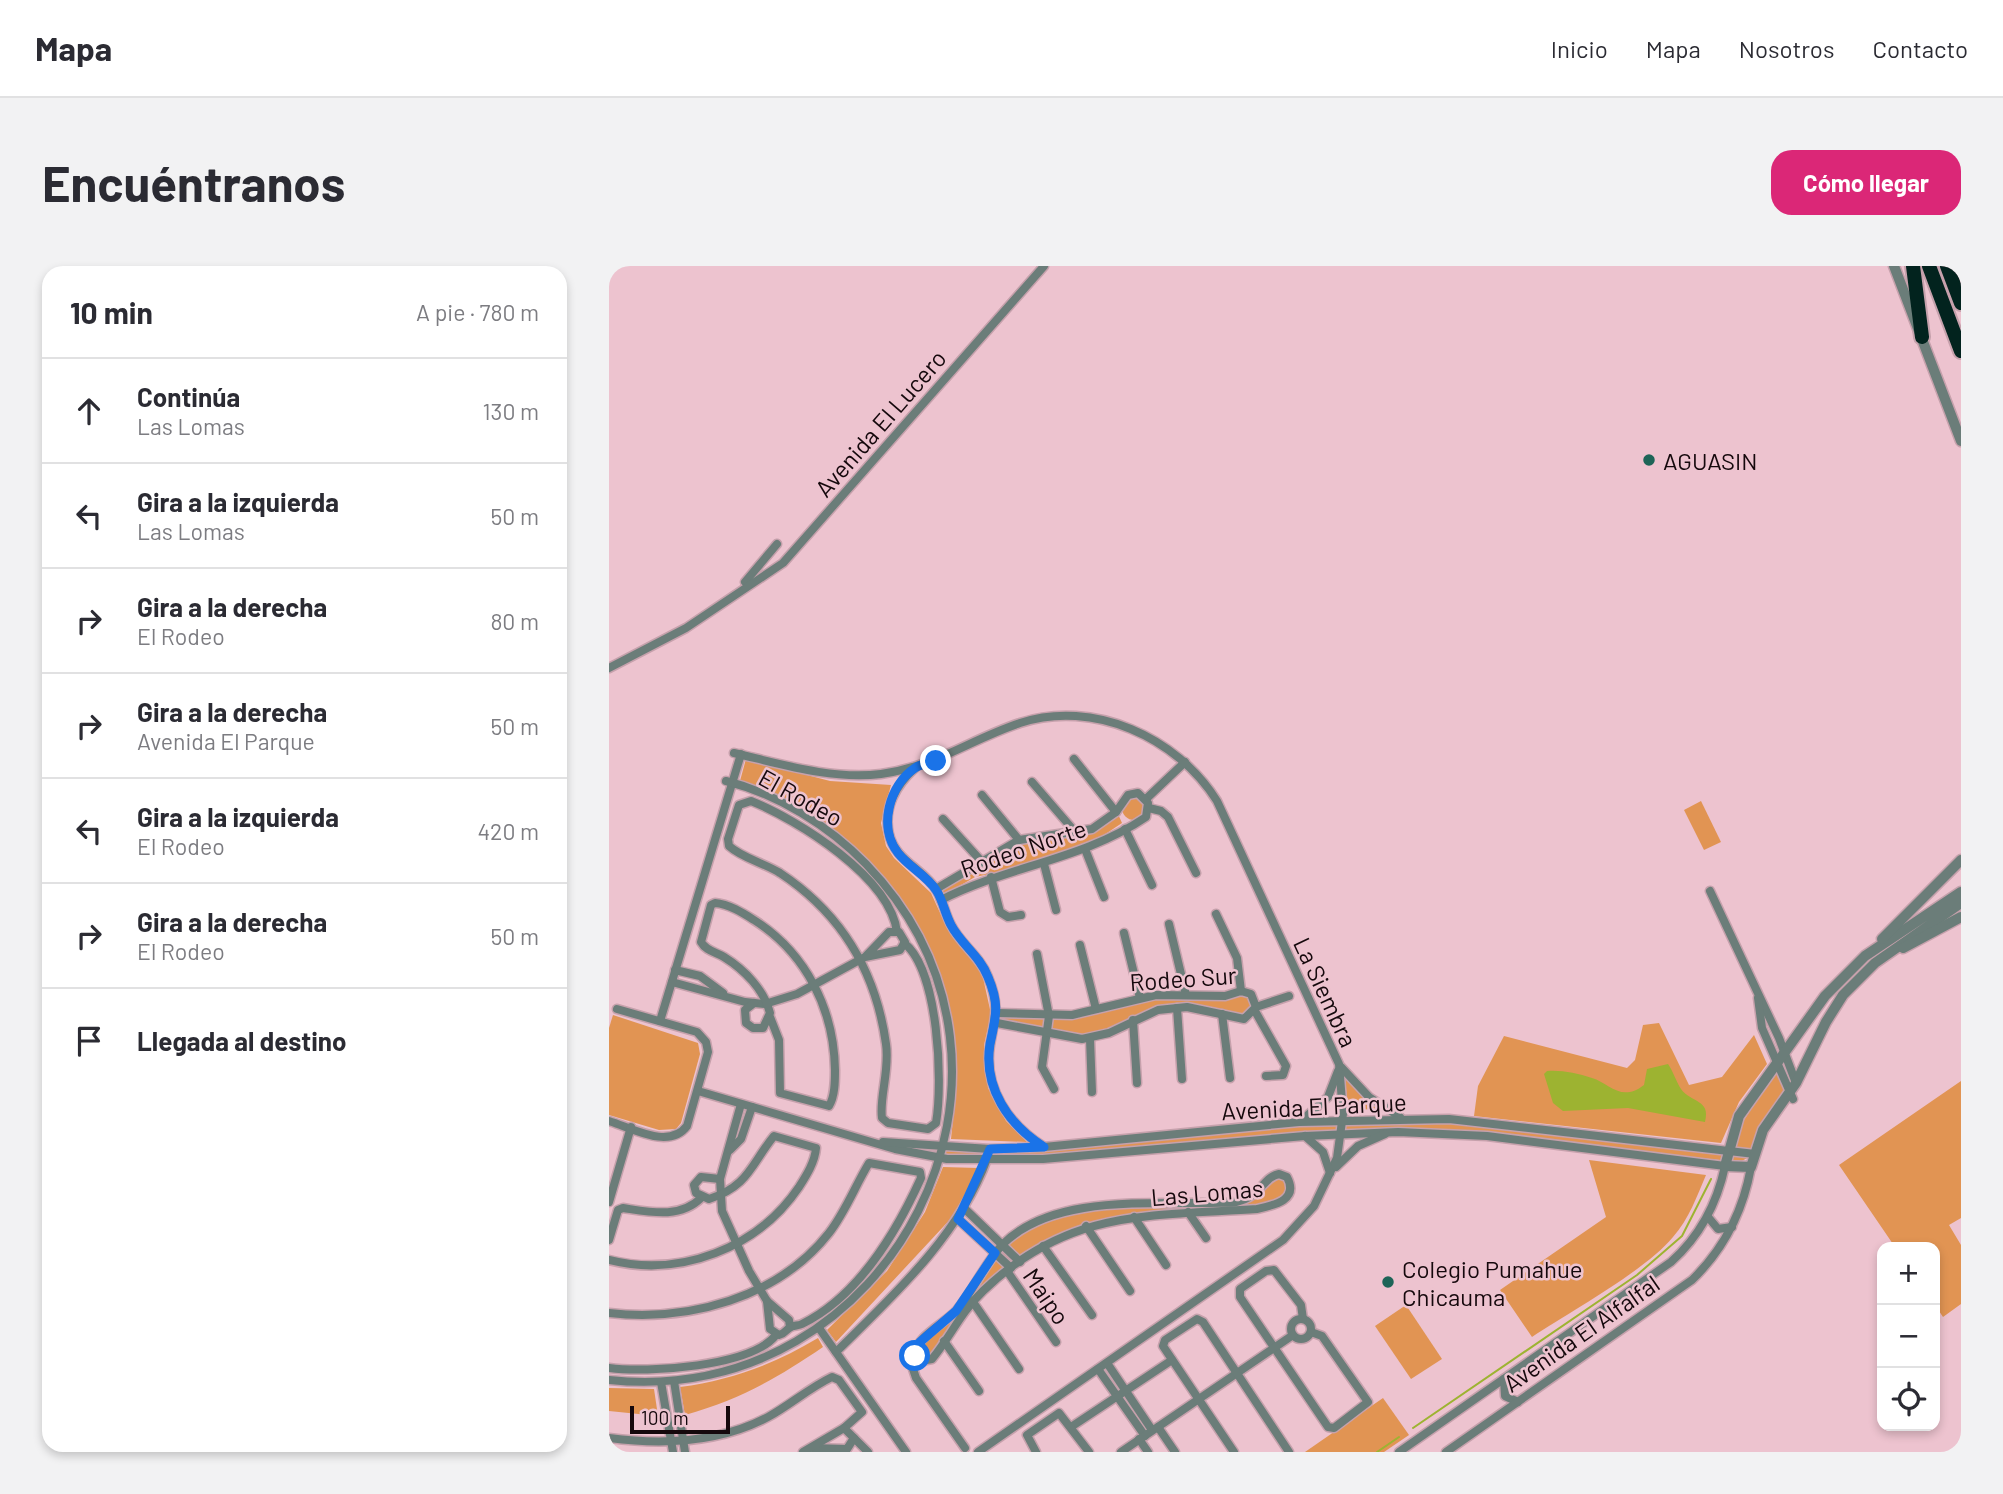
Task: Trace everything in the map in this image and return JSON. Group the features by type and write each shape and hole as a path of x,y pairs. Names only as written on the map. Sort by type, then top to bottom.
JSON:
{"highway":[{"path":"1913,266 1922,337"},
{"path":"1929,266 1961,351"},
{"path":"1947,266 1961,303"}],"street":[{"name":"Avenida El Lucero","path":"609,668 675,635 735,593 765,576 790,555 1044,266"},
{"path":"1894,266 1961,441"},
{"name":"Avenida El Lucero","path":"735,593 777,544"},
{"name":"La Siembra","path":"729,781 738,753 834,774 883,773 936,761 1004,729 1043,717 1063,715 1122,725 1149,737 1185,762 1217,801 1339,1065 1342,1133 1330,1175 1314,1206 1283,1240 978,1452"},
{"path":"1075,759 1116,812"},
{"path":"1185,762 1146,799 1149,808 1161,811 1168,817 1196,873"},
{"path":"916,767 896,788 887,823 889,835 898,854 936,889 951,925 987,973 997,1018 990,1045 992,1086 1010,1118 1027,1136 1044,1147"},
{"path":"660,1021 729,781"},
{"name":"El Rodeo","path":"609,1380 674,1381 748,1364 819,1328 857,1297 891,1258 929,1192 943,1146 951,1100 948,1031 935,978 913,929 880,880 839,840 784,804 729,781"},
{"path":"1032,782 1076,833"},
{"name":"Rodeo Norte","path":"936,889 1019,840 1076,833 1092,828 1116,812 1128,795 1138,793 1146,799"},
{"path":"982,795 1019,840"},
{"path":"863,958 889,932 897,932 903,936 904,943 923,976 937,1034 940,1091 937,1121 930,1128 888,1123 882,1118 887,1050 875,994 863,958 843,931 805,892 768,866 729,846 728,839 739,805 751,801 768,808 837,852 893,912 897,932"},
{"name":"Rodeo Norte","path":"941,900 986,878 1044,864 1085,849 1146,817 1149,808"},
{"path":"943,818 986,878 1000,912 1008,917 1021,915"},
{"path":"1092,828 1098,833 1097,843"},
{"path":"1125,829 1152,885"},
{"path":"1085,849 1104,897"},
{"path":"1865,956 1961,860"},
{"path":"1044,864 1056,910"},
{"path":"1710,891 1784,1051 1793,1091"},
{"name":"Avenida El Alfalfal","path":"1399,1452 1663,1269 1686,1248 1708,1217 1739,1116 1825,996 1865,956 1961,892"},
{"path":"721,903 732,907 772,933 796,956 814,984 825,1012 834,1050 834,1087 829,1106 780,1093 779,1040 765,1004 758,987 742,971 723,956 704,948 701,943 711,905 721,903"},
{"name":"Avenida El Alfalfal","path":"1446,1452 1687,1285 1714,1256 1732,1227 1747,1191 1751,1167 1763,1130 1793,1091 1837,1003 1875,963 1961,903"},
{"path":"1216,914 1237,958 1241,991"},
{"path":"1875,963 1961,917"},
{"path":"1169,924 1186,995"},
{"path":"1124,933 1140,998"},
{"path":"672,982 732,999 765,1004 785,999 863,958 900,950 904,943"},
{"path":"1080,944 1096,1009"},
{"path":"1037,954 1049,1016 1042,1067 1054,1089"},
{"path":"675,970 700,976 732,999"},
{"name":"Rodeo Sur","path":"1241,991 1251,994 1255,1009 1244,1019 1178,1008 1158,1010 1109,1034 1090,1038 1047,1031 997,1018 1072,1015 1156,995 1225,996 1241,991"},
{"path":"1758,992 1762,1028 1776,1062 1793,1091"},
{"path":"1156,995 1158,1010"},
{"path":"1266,1076 1283,1075 1286,1066 1255,1009 1289,996"},
{"path":"754,1003 745,1010 746,1023 753,1028 764,1028 769,1017"},
{"path":"1178,1008 1182,1079"},
{"path":"609,1121 664,1138 679,1135 687,1126 707,1056 706,1042 693,1031 617,1009"},
{"path":"1222,1014 1230,1078"},
{"path":"1133,1020 1137,1083"},
{"path":"1090,1038 1092,1092"},
{"path":"1299,1122 1328,1097 1339,1065 1369,1097 1402,1118"},
{"name":"Avenida El Parque","path":"698,1091 940,1159 986,1161 1342,1133 1391,1132 1487,1136 1725,1166"},
{"path":"609,1368 665,1369 712,1362 754,1349 776,1335 784,1334 790,1326 789,1320 767,1301 759,1288 736,1244 719,1195 720,1178 730,1150 740,1104"},
{"path":"730,1150 741,1139 752,1107"},
{"name":"Avenida El Parque","path":"873,1142 990,1149 1044,1147 1299,1122 1402,1118 1490,1123 1727,1153 1755,1154"},
{"path":"1446,1133 1448,1119"},
{"path":"1487,1136 1484,1128 1490,1123"},
{"path":"609,1202 631,1128"},
{"path":"1305,1136 1323,1152 1330,1175 1355,1149 1391,1132"},
{"path":"609,1240 618,1210 669,1212 693,1207 701,1198 719,1195 732,1189 747,1176 774,1136 816,1148 809,1171 787,1203 768,1222 736,1244 713,1255 675,1264 637,1265 609,1260"},
{"path":"1598,1151 1602,1144 1599,1138"},
{"path":"836,1352 876,1312 958,1219 990,1149"},
{"path":"609,1313 648,1315 684,1312 723,1303 759,1288 790,1269 827,1236 846,1208 869,1163 920,1172 921,1178 902,1218 869,1266 822,1310 800,1325 790,1326"},
{"path":"1725,1166 1751,1167"},
{"name":"Las Lomas","path":"1188,1209 1105,1206 1045,1217 1017,1232 995,1253 959,1313 944,1341 930,1360 921,1361 915,1356 920,1342 959,1313 973,1302 1009,1270 1043,1246 1086,1227 1106,1222 1134,1217 1188,1209 1245,1200 1255,1195 1276,1174 1287,1177 1290,1184 1286,1199 1277,1204 1188,1209"},
{"path":"701,1198 695,1191 697,1179 705,1175 720,1178"},
{"path":"1105,1206 1106,1222"},
{"path":"964,1209 1020,1262"},
{"path":"1188,1209 1206,1238"},
{"path":"1134,1217 1165,1265"},
{"path":"1708,1217 1715,1228 1724,1230 1732,1227"},
{"path":"958,1219 995,1253 1009,1270"},
{"path":"1086,1227 1130,1292"},
{"path":"1043,1246 1092,1315"},
{"name":"Maipo","path":"1009,1270 1056,1342"},
{"path":"1303,1319 1301,1305 1276,1271 1266,1270 1242,1287 1239,1296 1328,1427 1334,1428 1368,1402 1322,1336 1311,1332"},
{"path":"767,1301 770,1329 776,1335"},
{"path":"973,1302 1019,1368"},
{"path":"1293,1335 1294,1322 1303,1319 1309,1322 1311,1332"},
{"path":"1234,1452 1164,1348 1164,1341 1199,1320 1289,1452"},
{"path":"819,1328 906,1452"},
{"path":"1293,1335 1304,1339 1311,1332"},
{"path":"1121,1452 1293,1335"},
{"path":"944,1341 979,1391"},
{"path":"915,1356 911,1363 916,1378 965,1448"},
{"path":"1071,1427 1172,1360"},
{"path":"1107,1363 1149,1433 1148,1452"},
{"path":"1098,1369 1149,1433 1175,1452"},
{"path":"609,1438 671,1442 724,1433 766,1418 832,1377 839,1380 862,1412 844,1428 807,1451"},
{"path":"1504,1379 1505,1396 1518,1402"},
{"path":"674,1381 685,1452"},
{"path":"661,1382 673,1452"},
{"path":"1036,1452 1028,1440 1029,1433 1059,1413 1089,1452"},
{"path":"844,1428 868,1452"},
{"path":"807,1451 845,1450 852,1446 854,1438"}],"shaded area":[{"path":"746,759 830,781 891,785 881,823 886,846 894,858 931,893 946,926 982,973 991,1014 984,1045 988,1088 1006,1121 1027,1142 951,1139 954,1089 952,1041 943,995 929,951 908,910 880,873 845,839 803,810 740,781"},
{"path":"1134,796 1145,803 1146,808 1139,819 1134,820 1123,813 1122,808 1129,797"},
{"path":"1701,801 1721,842 1704,850 1684,810"},
{"path":"1118,814 1122,823 1098,839 1028,866 975,877 942,896 939,890 977,870 997,853 1033,839 1081,835"},
{"path":"1241,993 1250,996 1253,1010 1238,1017 1213,1009 1157,1008 1090,1037 999,1021 999,1015 1053,1018 1156,997"},
{"path":"613,1015 698,1043 700,1054 681,1123 676,1129 659,1130 609,1115 609,1028"},
{"path":"1659,1023 1689,1085 1722,1077 1754,1035 1767,1064 1739,1102 1721,1143 1474,1116 1478,1086 1504,1036 1627,1068 1635,1060 1643,1025"},
{"path":"1668,1064 1681,1089 1703,1105 1705,1122 1628,1108 1563,1111 1553,1103 1544,1074 1547,1071 1575,1073 1598,1080 1616,1090 1629,1092 1644,1085 1647,1069"},
{"path":"1776,1070 1785,1090 1762,1122 1749,1157 1740,1162 1404,1129 1043,1156 943,1158 947,1149 990,1152 1296,1125 1439,1122 1723,1153"},
{"path":"1345,1078 1379,1107 1378,1109 1348,1110"},
{"path":"1961,1081 1961,1218 1949,1225 1961,1245 1961,1304 1943,1317 1940,1312 1940,1242 1892,1242 1839,1165"},
{"path":"1589,1160 1706,1175 1684,1223 1661,1250 1607,1290 1532,1337 1500,1290 1606,1217"},
{"path":"943,1167 978,1168 957,1212 836,1342 827,1330 887,1271 925,1212"},
{"path":"1276,1176 1286,1178 1287,1190 1283,1197 1265,1203 1227,1210 1106,1220 1082,1226 1037,1247 997,1276 979,1293 929,1359 919,1358 921,1343 944,1325 1003,1246 1045,1219 1105,1208 1236,1204"},
{"path":"1406,1305 1442,1359 1411,1379 1375,1326"},
{"path":"818,1338 823,1347 773,1379 723,1403 685,1415 680,1387 751,1370"},
{"path":"609,1388 654,1389 658,1416 609,1411"},
{"path":"1383,1398 1409,1435 1384,1452 1305,1452"}],"waterway":[{"path":"1413,1428 1637,1275 1682,1236 1711,1179"},
{"path":"1377,1452 1399,1437"}],"place":[{"name":"AGUASIN","path":"1649,460"},
{"name":"Colegio Pumahue Chicauma","path":"1388,1282"}],"route":[{"path":"915,1356 920,1342 956,1311 995,1253 958,1219 990,1149 1044,1147 1027,1136 1010,1118 992,1086 989,1072 990,1045 997,1023 997,1013 987,973 951,925 936,889 898,854 889,835 887,823 896,788 916,767 936,761"}]}
